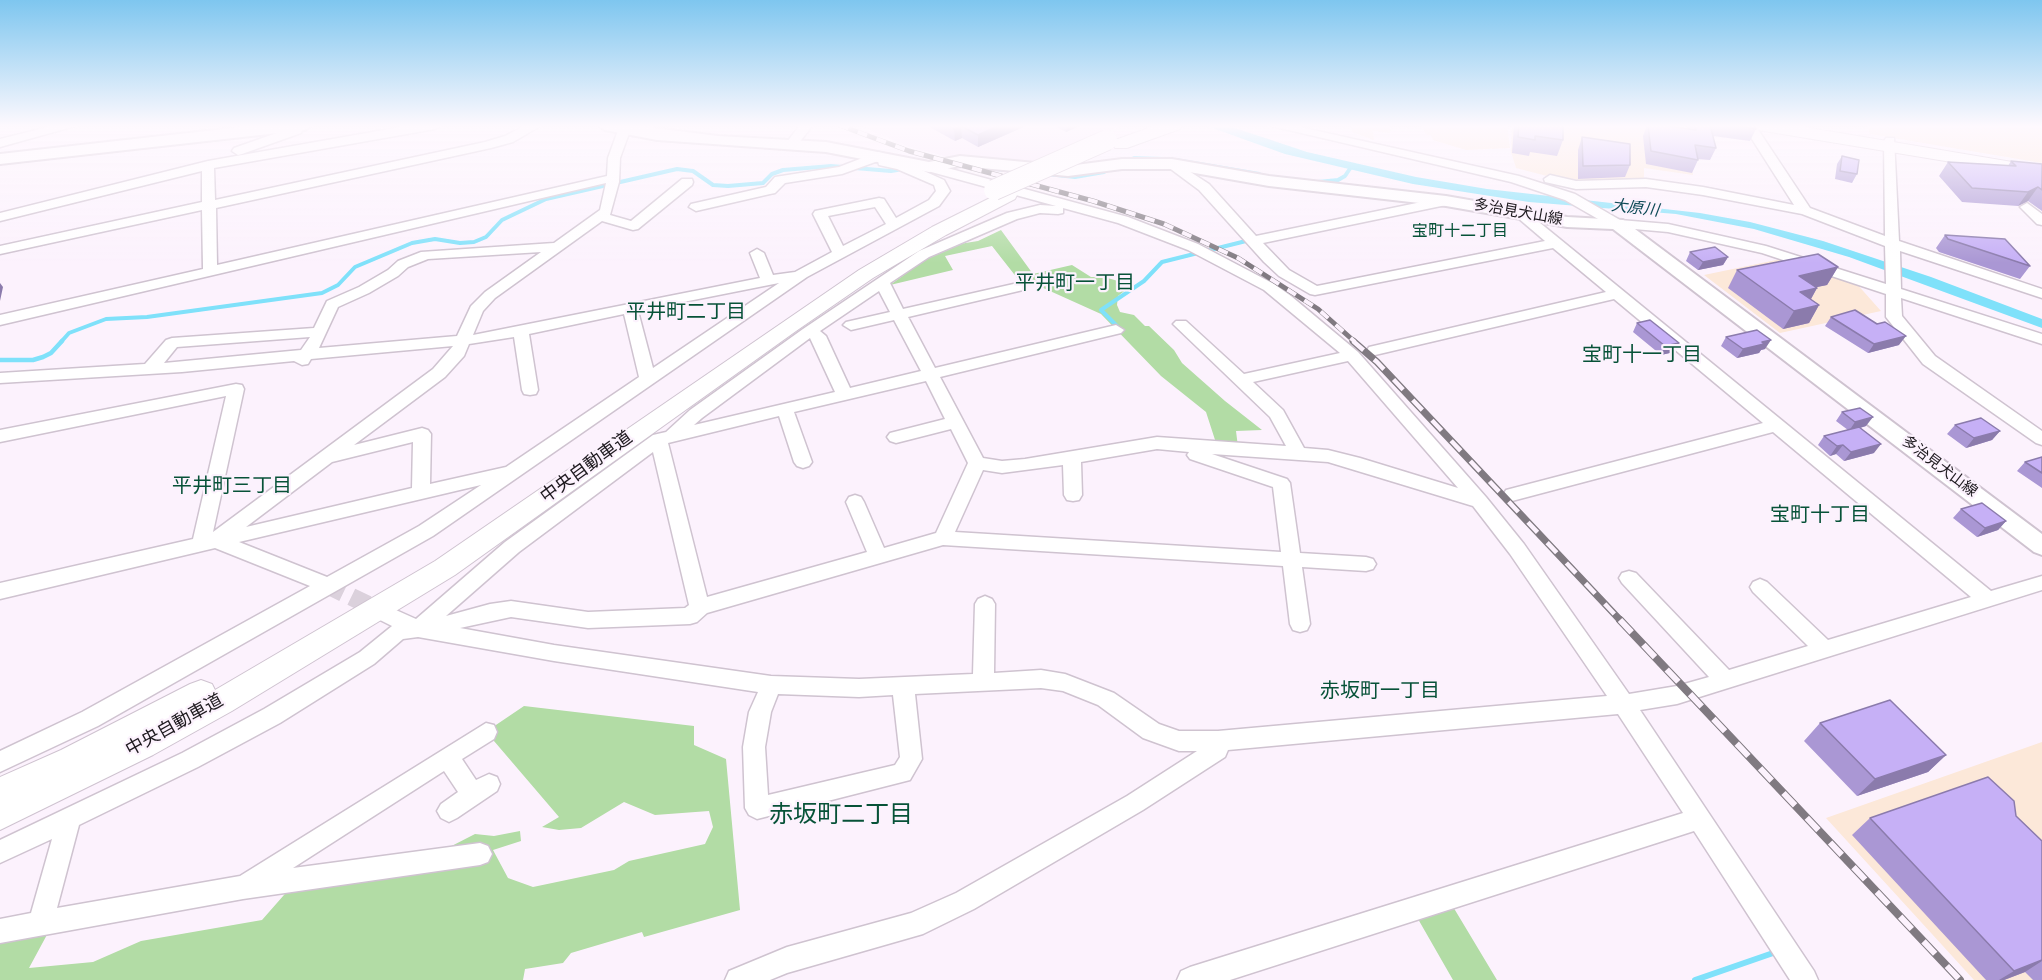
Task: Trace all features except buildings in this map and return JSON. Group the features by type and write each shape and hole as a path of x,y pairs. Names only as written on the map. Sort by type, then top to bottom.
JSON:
{"highway":[{"name":"中央自動車道","path":"0,793 72,760 203,692 314,630 489,520 777,316 846,272 919,230 1050,171"},
{"name":"中央自動車道","path":"0,815 142,745 220,702 445,568 827,300 902,251 1001,193"}],"main road":[{"name":"多治見犬山線","path":"1210,171 1269,181 1446,201 1567,222 1617,224 2042,546"}],"street":[{"path":"0,217 185,171"},
{"path":"208,171 211,206 210,271"},
{"path":"0,250 371,171"},
{"path":"208,542 326,458 439,373 458,353 476,309 490,295 602,217 606,212 613,171"},
{"path":"696,207 770,190 787,177 836,171"},
{"path":"0,762 90,719 426,531 802,274 934,203 943,191 939,183 924,171"},
{"path":"930,171 1106,214 1157,231 1222,261 1269,287 1305,314 1352,355 1480,502 1550,594 1805,980"},
{"path":"1181,171 1204,187 1269,260 1310,295 1305,314"},
{"path":"1481,171 1570,197 1617,224 1668,228 1766,250 1893,287 2042,339"},
{"path":"1519,171 1563,183 1646,183 1702,191 1805,211 1892,245 2042,294"},
{"path":"1779,171 1805,211"},
{"path":"1891,171 1894,317 1929,360 2042,439"},
{"path":"0,320 613,182"},
{"path":"602,217 633,226 687,182"},
{"path":"1253,241 1446,201"},
{"path":"840,254 820,214 879,202 894,226"},
{"path":"2027,207 2042,221"},
{"path":"423,629 512,547 808,332 924,254 1012,216 1040,209 1058,210 1097,219 1106,214"},
{"path":"1518,212 1987,599"},
{"path":"1284,273 1315,291 1556,243"},
{"path":"208,542 240,373 302,361 321,332 332,304 364,290 393,273 403,264 426,255 558,247"},
{"path":"757,253 768,280"},
{"path":"0,378 150,369 463,340 802,274"},
{"path":"882,282 977,463"},
{"path":"851,325 1018,287"},
{"path":"1375,350 1618,294"},
{"path":"630,308 648,379"},
{"path":"1181,324 1277,414 1298,453"},
{"path":"521,330 530,390"},
{"path":"664,438 1116,330"},
{"path":"150,369 172,343 321,332"},
{"path":"808,332 819,336 845,395"},
{"path":"1241,380 1352,355"},
{"path":"0,436 236,389"},
{"path":"785,410 803,462"},
{"path":"896,437 954,422"},
{"path":"1512,495 1777,425"},
{"path":"326,458 422,434 421,492"},
{"path":"664,438 699,607"},
{"path":"977,463 1002,467 1072,458 1156,443 1298,453 1328,456 1360,464 1480,502"},
{"path":"1156,443 1281,483 1300,624"},
{"path":"1072,458 1073,495"},
{"path":"943,538 977,463"},
{"path":"0,591 516,471"},
{"path":"855,502 878,556"},
{"path":"0,852 190,760 272,716 367,658 398,632 423,629 490,612 511,609 588,620 690,616 699,607 943,538 1366,564"},
{"path":"208,542 327,585"},
{"path":"1629,578 1725,681"},
{"path":"387,614 423,629 555,653 771,686 859,688 1041,679 1065,682 1106,699 1151,731 1179,741 1218,741 1624,704 1677,695 2042,583"},
{"path":"1760,587 1825,650"},
{"path":"983,681 985,604"},
{"path":"771,686 760,712 754,747 757,808 902,773 911,759 903,686"},
{"path":"243,887 486,732"},
{"path":"738,980 787,960 914,926 965,901 1144,797 1217,750 1218,741"},
{"path":"447,757 481,789 449,811"},
{"path":"39,924 69,819"},
{"path":"1190,980 1700,819"},
{"path":"0,931 243,887 480,854"}],"shaded area":[{"path":"1527,171 1644,171 1644,180 1570,182"},
{"path":"1663,171 1692,171 1693,175"},
{"path":"1781,259 1856,283 1881,311 1780,333 1704,275"},
{"path":"2042,742 2042,980 1974,980 1826,818"}],"green space":[{"path":"1001,230 1033,274 1072,265 1091,277 1104,277 1132,285 1118,296 1117,305 1120,312 1134,315 1145,326 1149,326 1174,350 1182,363 1262,430 1236,431 1238,447 1217,446 1206,412 1161,376 1101,314 1030,282 1021,283 992,246 945,256 953,270 890,285 933,254 953,245 978,241"},
{"path":"524,706 694,726 694,745 726,759 740,910 644,937 642,932 571,953 563,963 525,969 523,980 0,980 0,941 49,931 29,968 93,962 141,941 262,920 291,887 434,855 475,834 494,836 520,831 521,841 493,850 508,878 533,887 614,870 629,861 705,844 713,827 709,811 655,815 624,802 581,828 559,830 542,827 559,817 488,734 490,729"},
{"path":"1449,900 1497,980 1453,980 1414,912"}],"water":[{"name":"大原川","path":"1356,171 1389,171 1487,189 1700,213 1750,222 1823,241 1931,277 2042,319 2042,328 1849,257 1754,229 1676,214 1529,202 1413,184"}],"waterway":[{"path":"61,342 69,333 106,319 147,317 322,293 338,285 355,267 412,243 435,239 460,243 474,242 486,237 502,220 546,199 669,171"},
{"path":"691,171 713,185 728,186 763,183 772,174 781,171"},
{"path":"888,171 893,171"},
{"path":"1240,171 1259,174"},
{"path":"1318,182 1338,180 1349,171"},
{"path":"1048,174 1075,177 1104,172"},
{"path":"1117,326 1101,310 1144,281 1162,262 1246,241"},
{"path":"0,360 33,360 43,357 51,353 62,341"},
{"path":"1695,980 1776,952"}],"tunnel":[{"path":"327,585 385,613"}],"railway":[{"path":"982,171 1093,201 1164,224 1238,258 1318,309 1355,342"},
{"path":"1353,341 1377,362 1621,621"},
{"path":"1620,620 1960,980"}],"district":[{"name":"宝町十二丁目","path":"1460,232"},
{"name":"平井町一丁目","path":"1075,284"},
{"name":"平井町二丁目","path":"686,313"},
{"name":"宝町十一丁目","path":"1642,356"},
{"name":"平井町三丁目","path":"232,487"},
{"name":"宝町十丁目","path":"1820,516"},
{"name":"赤坂町一丁目","path":"1380,692"},
{"name":"赤坂町二丁目","path":"841,816"}]}
